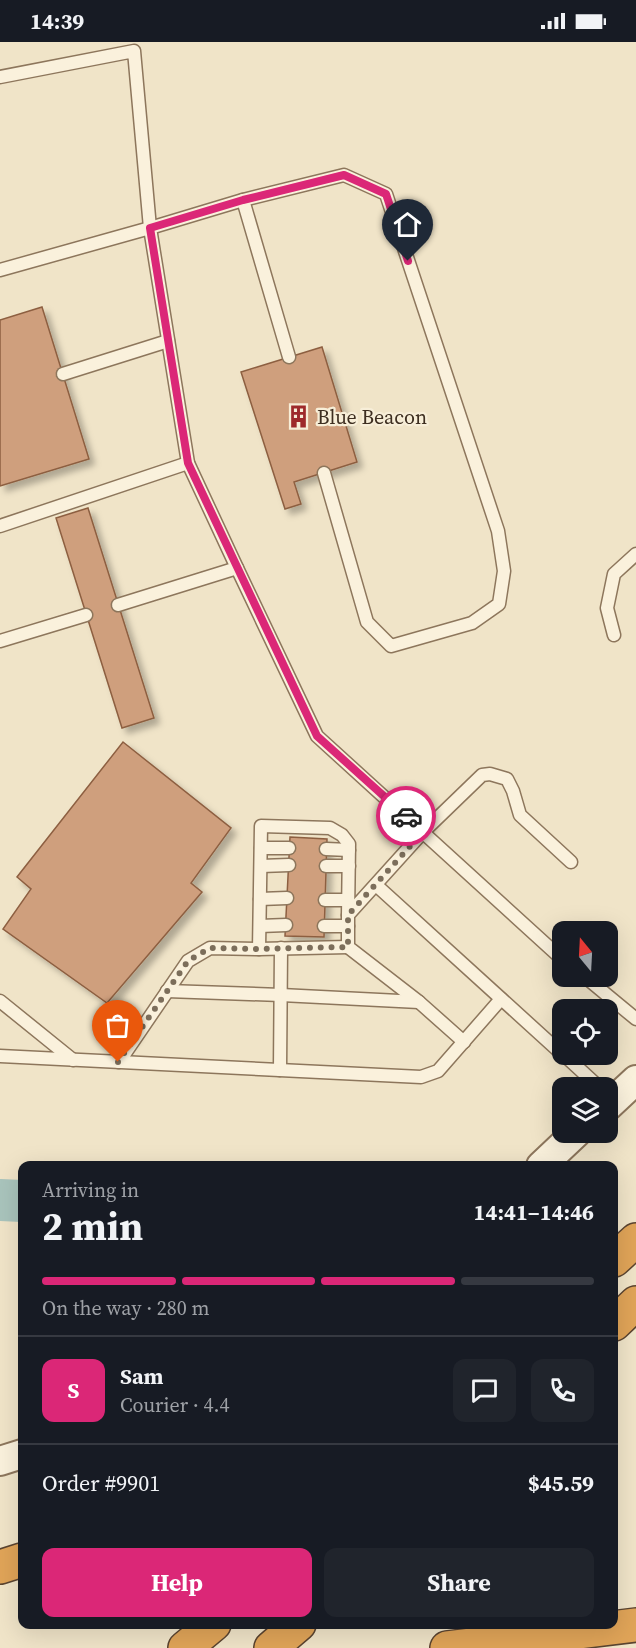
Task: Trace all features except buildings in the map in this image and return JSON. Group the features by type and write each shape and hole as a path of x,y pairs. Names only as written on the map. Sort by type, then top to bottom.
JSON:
{"highway":[{"path":"618,1256 636,1240"},
{"path":"618,1320 636,1303"},
{"path":"0,1568 18,1561"},
{"path":"618,1627 636,1625"},
{"path":"185,1648 208,1629"},
{"path":"447,1648 605,1629"}],"street":[{"path":"618,1091 636,1080"},
{"path":"546,1161 566,1143"},
{"path":"0,1461 18,1455"}],"lane":[{"path":"0,77 134,51 150,228 188,463 317,736 552,950"},
{"path":"0,270 243,200 344,175 386,194 498,531 504,571 499,604 472,623 392,646 367,622 324,472"},
{"path":"243,200 289,357"},
{"path":"63,374 168,341"},
{"path":"0,526 188,463"},
{"path":"614,635 607,608 614,574 636,554"},
{"path":"118,605 237,568"},
{"path":"0,641 86,615"},
{"path":"324,926 348,921 423,832 482,775 490,774 507,778 520,815 571,862"},
{"path":"259,949 261,826 330,828 342,835 349,844 348,947"},
{"path":"261,848 289,848"},
{"path":"326,849 349,850"},
{"path":"261,866 289,865"},
{"path":"326,866 349,866"},
{"path":"376,885 552,1044"},
{"path":"260,899 287,898"},
{"path":"325,900 348,900"},
{"path":"260,926 286,926"},
{"path":"118,1062 188,961 210,948 348,947 419,1002 464,1042"},
{"path":"280,1070 281,948"},
{"path":"597,987 636,1019"},
{"path":"167,991 419,1002"},
{"path":"0,1056 421,1077 438,1071 501,999"},
{"path":"0,1001 73,1060"},
{"path":"574,1065 587,1077"}],"waterway":[{"path":"0,1200 18,1201"}],"way so far":[{"path":"118,1062 188,961 210,948 348,947 348,915 423,832 406,816"}],"place":[{"name":"Blue Beacon","path":"299,417"}],"route":[{"path":"406,816 317,736 188,463 150,228 243,200 344,175 386,194 408,261"}]}
